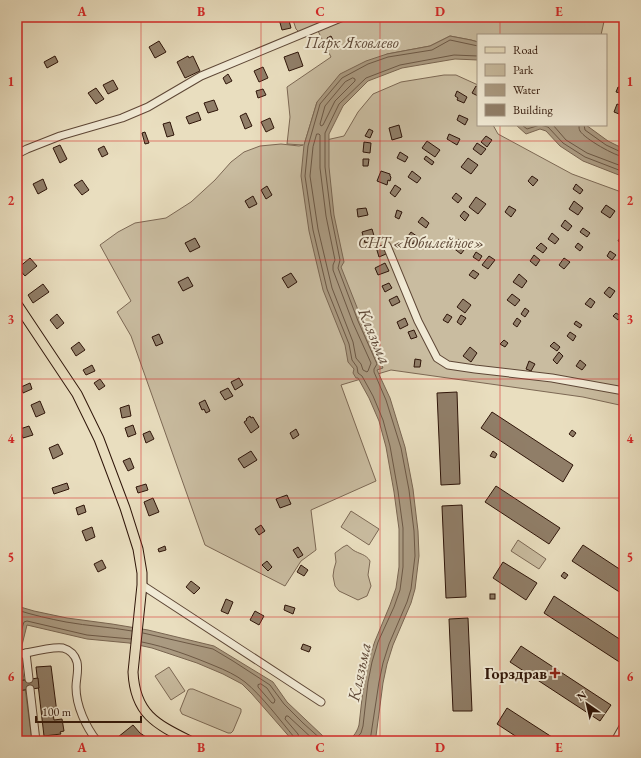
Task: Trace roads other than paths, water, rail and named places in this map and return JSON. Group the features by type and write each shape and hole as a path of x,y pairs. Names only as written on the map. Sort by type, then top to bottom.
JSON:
{"main road":[{"path":"17,304 78,394 98,439 138,549 142,573 142,586 133,672 135,690 138,699 147,714 158,724 190,741"}],"street":[{"path":"17,154 60,136 122,118 148,107 201,76 343,17"},
{"path":"387,246 418,321 436,358 448,365 552,378 624,391"},
{"path":"142,586 321,702"},
{"path":"29,679 22,654 55,648 67,649 75,657 78,667 76,689 78,701 85,720 97,741"},
{"path":"30,689 36,741"},
{"path":"615,741 624,726"}],"water":[{"path":"450,36 477,42 477,60 455,59 402,68 368,81 343,106 329,134 329,167 334,215 344,262 341,267 383,368 377,370 390,398 405,447 413,489 418,531 419,556 415,589 387,664 374,741 341,741 350,739 357,731 359,725 368,661 396,588 399,567 399,529 386,447 379,421 369,398 358,378 356,378 353,373 354,369 348,362 345,345 323,290 309,231 301,176 304,145 317,102 340,74 366,61 387,54 430,46"},
{"path":"517,126 587,126 608,141 624,149 624,177 583,161 560,146 546,131 540,129 526,134"},
{"path":"17,606 67,618 148,630 214,646 273,682 287,702 324,737 336,741 293,741 242,684 197,663 152,648 129,643 87,639 27,625 22,645 22,665 32,741 21,741 17,705"}],"place":[{"name":"Горздрав","path":"555,673"}],"park label":[{"name":"Парк Яковлево","path":"352,42"},
{"name":"СНТ «Юбилейное»","path":"421,242"}],"water label":[{"name":"Клязьма","path":"375,336"},
{"name":"Клязьма","path":"359,672"}]}
